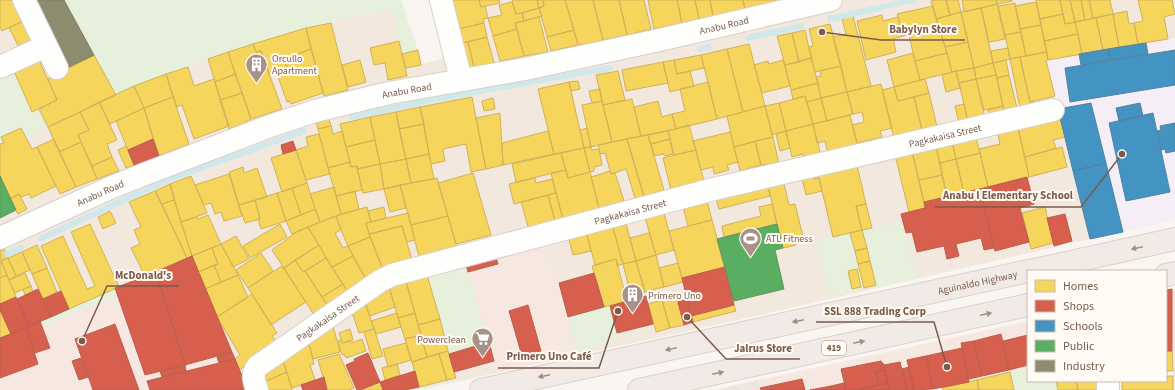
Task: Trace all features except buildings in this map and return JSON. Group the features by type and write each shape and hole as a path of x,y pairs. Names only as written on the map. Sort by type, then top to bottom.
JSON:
{"highway":[{"name":"Aguinaldo Highway","path":"1034,270 1175,240"},
{"name":"Aguinaldo Highway","path":"481,390 1027,271"},
{"name":"419","path":"639,390 1027,305"}],"street":[{"path":"24,0 57,68"},
{"path":"441,0 461,80"},
{"name":"Anabu Road","path":"0,238 112,187 270,126 315,111 375,96 525,68 655,41 831,0"},
{"path":"0,67 46,46"},
{"name":"Pagkakaisa Street","path":"257,390 253,377 254,370 258,366 380,281 392,275 714,188 1053,110"}],"shaded area":[{"path":"0,0 64,0 116,95 134,86 253,44 306,28 392,9 418,50 421,64 451,57 435,0 1175,0 1175,38 1046,60 1090,239 738,320 418,390 248,390 205,289 156,272 0,338"},
{"path":"1175,38 1175,220 1090,239 1046,60"},
{"path":"547,241 578,355 498,372 465,262"},
{"path":"192,256 248,390 0,390 0,338"},
{"path":"1172,289 1175,289 1175,390 1173,390"},
{"path":"1027,321 1027,368 931,390 761,390 758,380"},
{"path":"758,380 761,390 715,390"}],"green space":[{"path":"64,0 401,0 418,50 402,54 391,9 306,28 253,44 134,86 116,95"},
{"path":"13,69 32,112 39,109 48,127 26,138 21,128 2,137 4,143 0,144 0,75"},
{"path":"903,221 917,279 876,288 862,230"},
{"path":"850,233 864,288 829,296 816,240"},
{"path":"465,262 489,342 449,354 426,272"},
{"path":"115,288 117,295 43,327 40,321"},
{"path":"610,306 619,341 577,352 568,317"},
{"path":"1027,368 1027,382 1056,382 1058,390 1014,390 1010,372"}],"waterway":[{"path":"830,19 913,0"},
{"path":"748,38 801,26"},
{"path":"700,49 709,47"},
{"path":"352,117 435,99 610,68"},
{"path":"40,239 170,179 304,131"},
{"path":"7,254 21,248"}],"place":[{"name":"Babylyn Store","path":"822,32"},
{"name":"Orcullo Apartment","path":"256,84"},
{"name":"Anabu I Elementary School","path":"1122,154"},
{"name":"ATL Fitness","path":"750,258"},
{"name":"Primero Uno Café","path":"618,311"},
{"name":"Primero Uno","path":"632,314"},
{"name":"Jalrus Store","path":"687,317"},
{"name":"McDonald's","path":"82,341"},
{"name":"Powerclean","path":"482,358"},
{"name":"SSL 888 Trading Corp","path":"947,367"}]}
